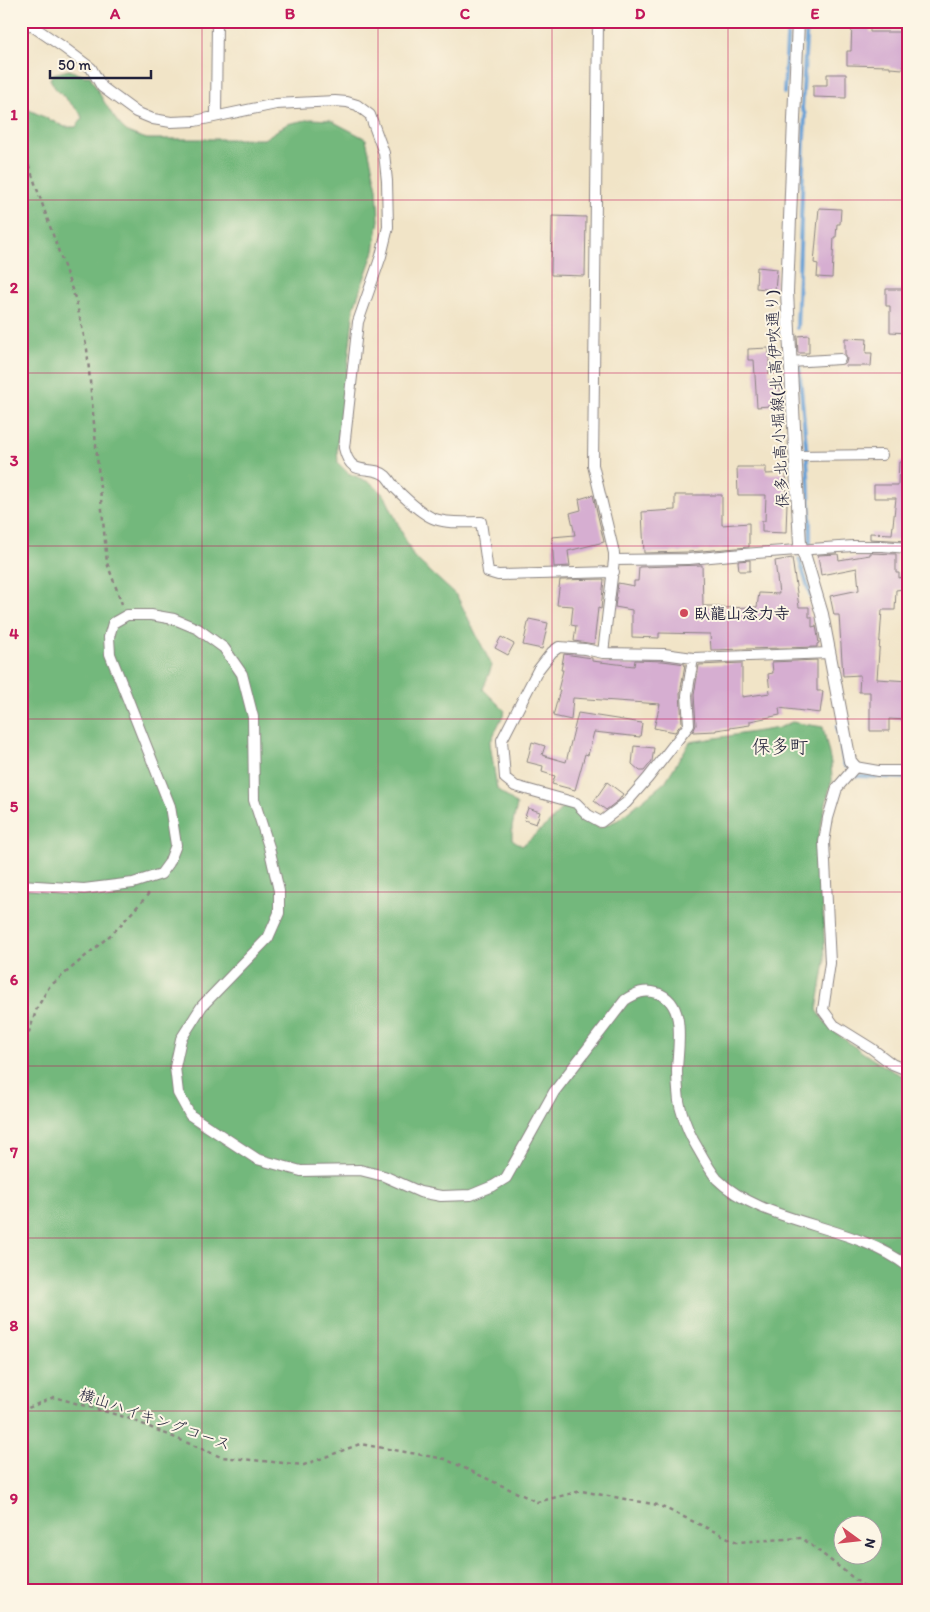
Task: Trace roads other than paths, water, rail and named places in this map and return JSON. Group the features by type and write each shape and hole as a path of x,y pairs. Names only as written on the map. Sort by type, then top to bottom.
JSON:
{"street":[{"path":"25,21 91,68 102,87 136,112 154,119 171,122 195,121 276,104 347,102 370,115 384,154 387,181 388,227 381,256 358,322 344,448 349,462 362,469 385,475 394,487 424,513 434,519 453,522 481,522 488,572 498,575 614,572"},
{"path":"216,116 218,21"},
{"path":"598,21 593,465 614,553 614,572 603,653"},
{"name":"保多北高小堀線(北高伊吹通り)","path":"798,21 787,292 790,362 803,455 800,544 822,614 852,770"},
{"path":"790,362 840,359"},
{"path":"803,455 882,455"},
{"path":"614,560 689,559 882,546 909,548"},
{"path":"21,885 84,889 133,883 161,874 169,863 176,845 170,806 110,654 109,637 113,622 127,615 151,614 174,619 198,629 224,648 242,674 253,717 254,800 269,847 279,891 279,913 268,938 202,1006 181,1039 175,1067 178,1093 190,1114 257,1159 275,1165 301,1171 360,1170 384,1176 420,1192 441,1196 471,1195 493,1186 506,1178 554,1092 625,1000 636,993 649,990 666,996 673,1005 679,1027 677,1073 679,1103 692,1138 717,1178 740,1198 781,1216 871,1245 894,1256 909,1267"},
{"path":"693,658 687,695 688,725 626,804 601,822 588,815 576,803 515,786 506,778 502,740 538,670 552,652 559,647 586,649 603,653 664,654 693,658 828,653"},
{"path":"909,771 852,770 837,788 828,818 824,842 830,963 823,1010 834,1025 871,1048 892,1064 909,1071"}],"waterway":[{"path":"784,93 788,21"},
{"path":"797,328 805,114 802,109 807,21"},
{"path":"799,365 808,478 810,545"},
{"path":"799,559 811,597"},
{"path":"837,726 844,764 847,767"},
{"path":"853,772 857,776 909,778"}],"place":[{"name":"臥龍山念力寺","path":"684,613"}],"district":[{"name":"保多町","path":"780,746"}]}
